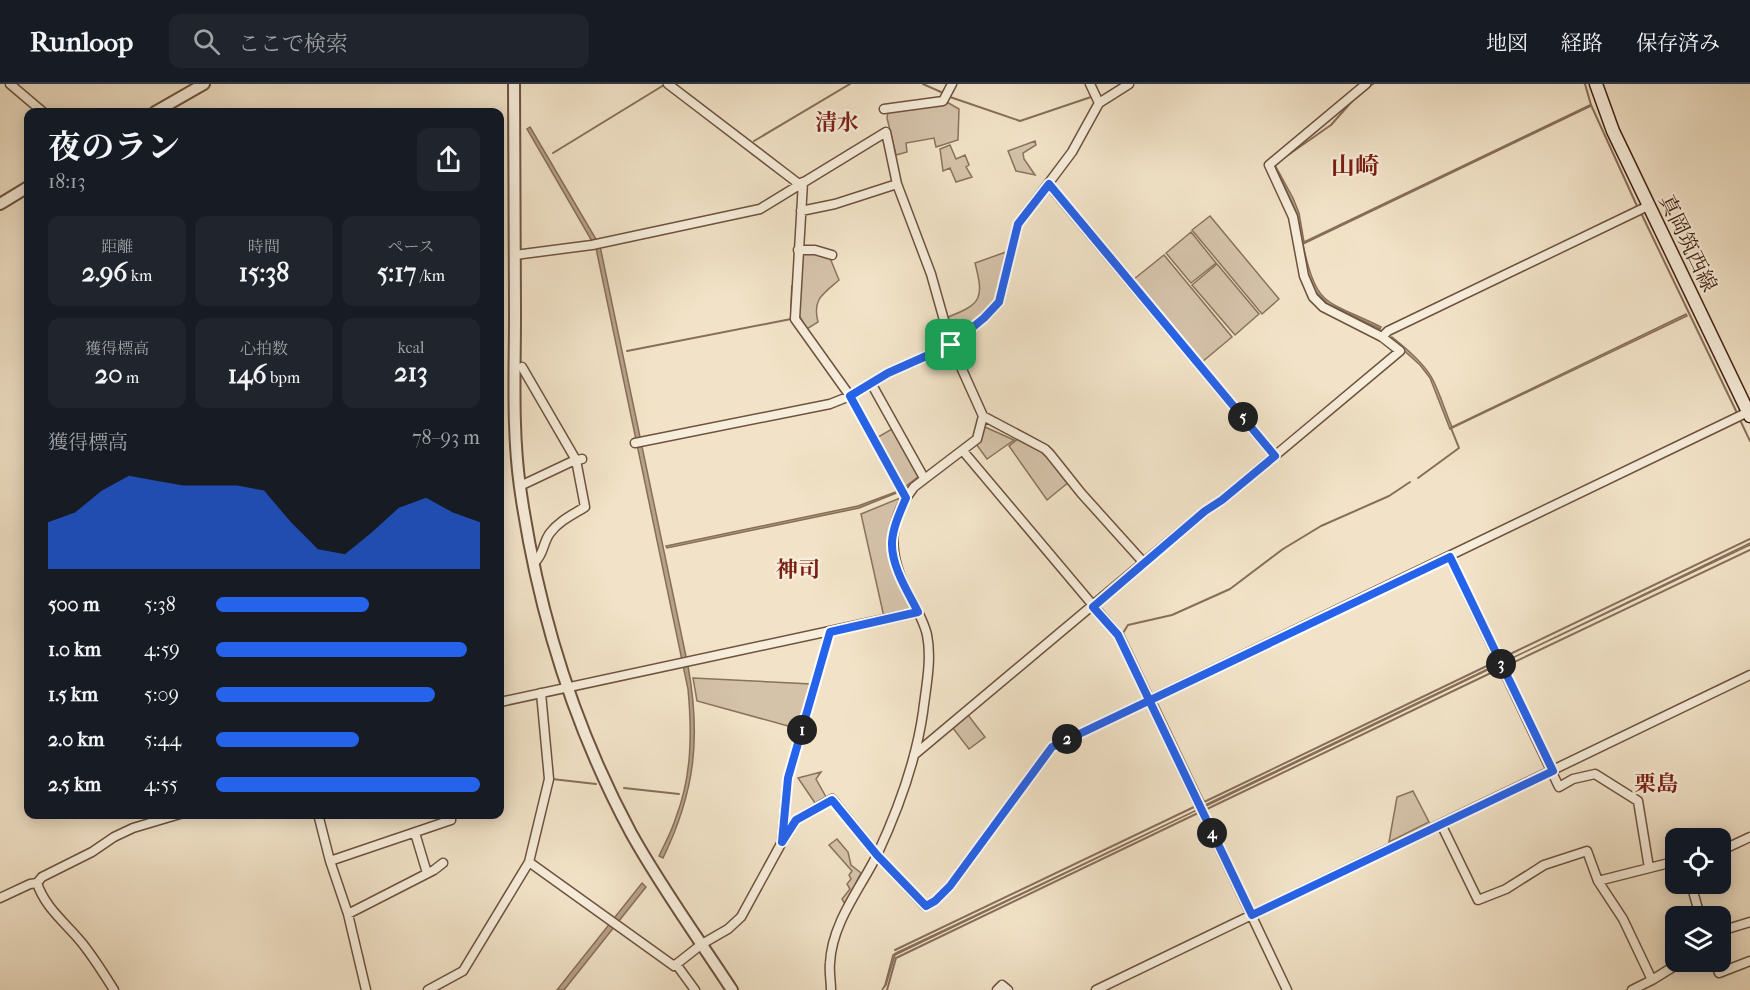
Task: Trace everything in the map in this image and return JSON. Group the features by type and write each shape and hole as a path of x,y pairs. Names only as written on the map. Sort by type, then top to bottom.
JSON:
{"main road":[{"name":"真岡筑西線","path":"1596,84 1613,131 1749,414"}],"street":[{"path":"10,84 39,108"},
{"path":"163,108 204,84"},
{"path":"514,84 516,419 520,486 546,618 567,687 595,758 631,832 732,990"},
{"path":"668,84 801,183"},
{"path":"884,109 943,100 952,84"},
{"path":"1090,84 1100,103"},
{"path":"639,442 830,404 850,396 888,373 951,345 984,318 999,302 1018,224 1072,152 1100,103 1129,84"},
{"path":"914,755 1400,351 1382,337 1323,307 1313,297 1304,276 1293,217 1269,165 1366,84"},
{"path":"514,255 596,244 760,209 886,132 897,184 931,274 951,345 983,416 1045,449 1144,563"},
{"path":"801,183 795,319 850,396 906,498"},
{"path":"801,212 835,204 897,184"},
{"path":"1049,184 1275,456"},
{"path":"0,204 24,190"},
{"path":"1382,337 1388,331 1648,206"},
{"path":"798,250 815,250 832,255"},
{"path":"522,367 579,460 585,507 560,522 549,534 540,557 535,562"},
{"path":"871,383 924,478"},
{"path":"529,862 674,966 741,917 796,820 832,800 877,855 926,906 935,901 950,886 1052,747 1148,699 1749,414"},
{"path":"831,990 830,962 838,928 877,855 900,799 914,755 922,714 929,652 927,632 895,561 892,543 896,522 906,498 924,478 977,439 983,416"},
{"path":"963,451 1118,635 1255,914 1287,990"},
{"path":"520,486 579,460"},
{"path":"1450,557 1559,787 1573,779 1595,774 1638,801 1648,868"},
{"path":"504,701 918,612"},
{"path":"782,842 788,778 830,632"},
{"path":"1096,990 1750,675"},
{"path":"428,990 463,970 529,862 549,779 542,693"},
{"path":"0,898 37,883 42,877 92,852 114,837 133,828 163,819"},
{"path":"319,819 330,861 348,914 366,990"},
{"path":"330,861 451,820"},
{"path":"1441,824 1478,900 1506,889 1545,865 1587,851 1598,881 1623,919 1652,980"},
{"path":"415,833 427,873"},
{"path":"1731,846 1750,837"},
{"path":"348,914 443,863"},
{"path":"1598,881 1665,864"},
{"path":"37,883 40,893 50,907 83,944 114,990"},
{"path":"1731,928 1750,922"},
{"path":"1731,969 1750,962"},
{"path":"676,964 695,990"},
{"path":"1632,990 1665,972"},
{"path":"997,990 1002,985 1008,990"}],"shaded area":[{"path":"945,101 959,109 958,140 936,147 934,138 906,143 907,152 896,155 887,118 888,112"},
{"path":"1590,105 1303,244 1313,281 1319,292 1336,306 1381,327 1380,329 1328,304 1316,292 1307,273 1297,214 1275,165 1299,213 1304,242"},
{"path":"530,127 600,246 688,666 694,717 692,764 682,810 663,858 659,856 674,822 688,770 690,721 688,689 596,248 527,129"},
{"path":"1035,141 1036,145 1023,153 1024,159 1035,175 1016,171 1008,151"},
{"path":"950,145 956,159 965,155 969,165 966,167 972,177 956,182 950,168 943,171 940,149"},
{"path":"1210,216 1279,299 1262,314 1192,230"},
{"path":"1191,232 1216,263 1191,283 1166,253"},
{"path":"1006,252 998,297 976,319 955,335 948,317 968,308 978,298 979,284 975,263"},
{"path":"802,253 816,253 830,258 839,280 820,298 816,308 818,322 807,329 799,315"},
{"path":"1164,255 1232,337 1202,362 1134,279"},
{"path":"1217,264 1259,314 1235,335 1192,285"},
{"path":"1686,314 1687,316 1450,429 1430,378 1420,365 1390,338 1392,337 1408,351 1428,372 1438,390 1452,427"},
{"path":"985,427 1014,440 987,459 976,444"},
{"path":"892,429 919,476 905,487 878,437"},
{"path":"1019,438 1043,450 1069,482 1047,500 1009,446"},
{"path":"898,491 859,508 667,548 666,546 858,506"},
{"path":"900,498 889,534 889,551 911,607 907,611 884,617 861,514"},
{"path":"1750,543 1750,545 1504,662"},
{"path":"1498,664 1204,807 1203,806"},
{"path":"693,678 811,684 799,729 697,701"},
{"path":"968,715 985,737 969,749 952,727"},
{"path":"821,772 816,779 826,797 815,803 798,778"},
{"path":"1413,791 1429,822 1389,842 1397,797"},
{"path":"1197,810 895,955 886,985 882,990 893,955 896,953"},
{"path":"837,839 848,852 851,865 861,873 845,904 842,899 850,889 847,884 851,879 849,875 852,871 829,845"},
{"path":"642,883 646,887 564,990 557,990"}],"waterway":[{"path":"754,141 850,84"},
{"path":"923,84 941,92"},
{"path":"1102,96 1121,84"},
{"path":"1367,88 1373,84"},
{"path":"1585,84 1591,105 1637,206"},
{"path":"553,153 664,85 666,87"},
{"path":"950,97 1020,121 1094,96"},
{"path":"1288,155 1331,125 1354,99"},
{"path":"1641,213 1737,413"},
{"path":"791,313 792,286"},
{"path":"627,351 791,319"},
{"path":"1741,422 1750,441"},
{"path":"1418,478 1459,448 1451,428"},
{"path":"1152,694 1123,633 1128,625 1172,615 1230,589 1283,549 1321,526 1389,496 1410,482"},
{"path":"1502,658 1750,539"},
{"path":"1506,666 1750,550"},
{"path":"1156,701 1204,802 1495,662"},
{"path":"1207,809 1499,669"},
{"path":"552,779 596,784"},
{"path":"624,788 679,794"},
{"path":"895,950 1194,807"},
{"path":"887,990 896,958 1198,813"}],"district":[{"name":"清水","path":"837,123"},
{"name":"山崎","path":"1355,166"},
{"name":"神司","path":"798,570"},
{"name":"栗島","path":"1656,784"}],"route":[{"path":"951,345 888,373 850,396 906,498 896,522 892,543 895,561 918,612 830,632 788,778 782,842 796,820 832,800 877,855 926,906 935,901 950,886 1052,747 1148,699 1450,557 1553,771 1252,915 1148,699 1118,635 1093,607 1205,511 1222,500 1275,456 1049,184 1018,224 999,302 984,318 951,345"}]}
